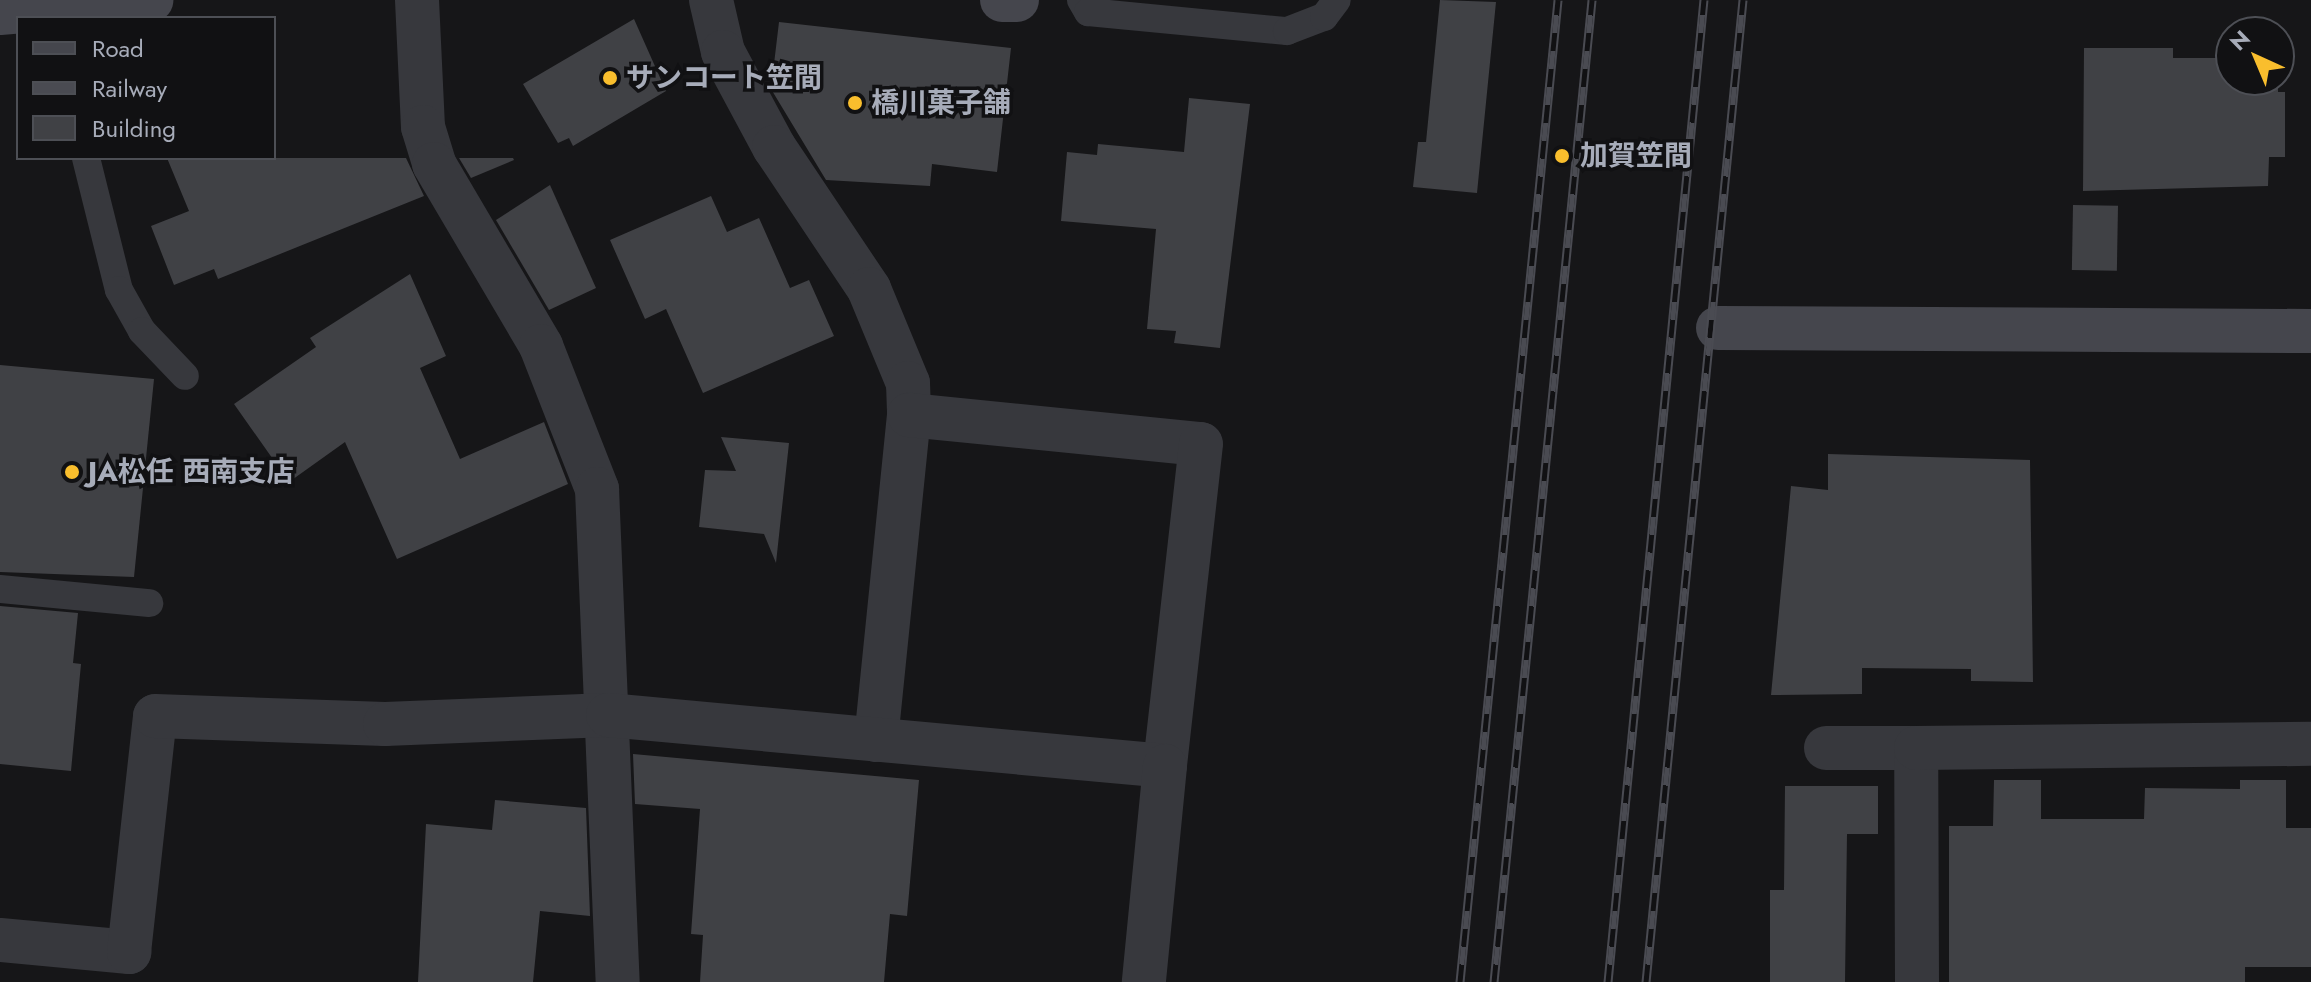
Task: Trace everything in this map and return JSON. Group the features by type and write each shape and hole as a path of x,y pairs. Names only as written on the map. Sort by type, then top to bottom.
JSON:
{"street":[{"path":"0,13 151,0"},
{"path":"417,0 423,127 434,164 541,346 597,489 618,982"},
{"path":"711,0 723,52 767,133 869,289 908,383 909,415 876,740"},
{"path":"1002,0 1017,0"},
{"path":"1718,328 2311,331"},
{"path":"909,415 1201,444 1144,982"},
{"path":"0,940 129,952 155,716 385,724 608,715 1165,766"},
{"path":"1826,748 2311,744"},
{"path":"1916,748 1917,982"}],"lane":[{"path":"1081,0 1088,12 1287,31 1315,23 1337,0"},
{"path":"86,160 119,290 142,331 185,376"},
{"path":"0,589 149,603"}],"building":[{"path":"1440,0 1496,2 1477,193 1413,187 1418,142 1426,142"},
{"name":"サンコート笠間","path":"634,19 666,91 573,146 569,138 558,143 523,84"},
{"path":"779,22 1011,48 997,172 932,164 930,186 826,180 771,89"},
{"path":"2084,48 2173,48 2173,58 2215,58 2215,96 2285,96 2285,157 2269,157 2268,186 2083,191"},
{"path":"1189,98 1250,104 1220,348 1174,343 1176,331 1147,329 1156,229 1061,221 1067,152 1097,155 1098,144 1184,152"},
{"path":"406,158 424,196 218,279 214,269 174,285 151,226 189,211 168,160"},
{"path":"459,158 513,158 514,160 471,178"},
{"path":"550,185 596,288 549,310 496,220"},
{"path":"711,196 727,232 759,218 790,288 809,280 834,336 703,393 666,309 645,319 610,240"},
{"path":"2073,205 2118,206 2117,271 2072,270"},
{"path":"410,274 446,356 420,368 460,459 544,422 568,484 397,559 345,442 289,482 234,404 316,347 310,338"},
{"name":"JA松任 西南支店","path":"0,365 154,379 134,577 0,572"},
{"path":"721,437 789,443 776,563 764,534 699,527 705,470 736,471"},
{"path":"1828,454 2030,460 2033,682 1971,681 1971,669 1862,668 1862,694 1771,695 1791,486 1828,490"},
{"path":"0,606 78,613 73,663 81,664 71,771 0,764"},
{"path":"633,754 919,780 907,916 890,914 884,982 700,982 703,935 691,934 700,809 635,804"},
{"path":"1994,780 2041,780 2041,819 2144,819 2145,788 2240,789 2240,780 2286,780 2286,828 2311,828 2311,967 2245,967 2245,982 1949,982 1949,826 1993,826"},
{"path":"1785,786 1878,786 1878,834 1847,834 1845,982 1770,982 1770,890 1784,890"},
{"path":"495,800 586,808 590,916 540,911 533,982 418,982 426,824 492,830"}],"railway":[{"path":"1460,982 1558,0"},
{"path":"1494,982 1592,0"},
{"path":"1608,982 1704,0"},
{"path":"1646,982 1743,0"}],"place":[{"name":"サンコート笠間","path":"610,78"},
{"name":"橋川菓子舗","path":"855,103"},
{"name":"加賀笠間","path":"1562,156"},
{"name":"JA松任 西南支店","path":"72,472"}]}
